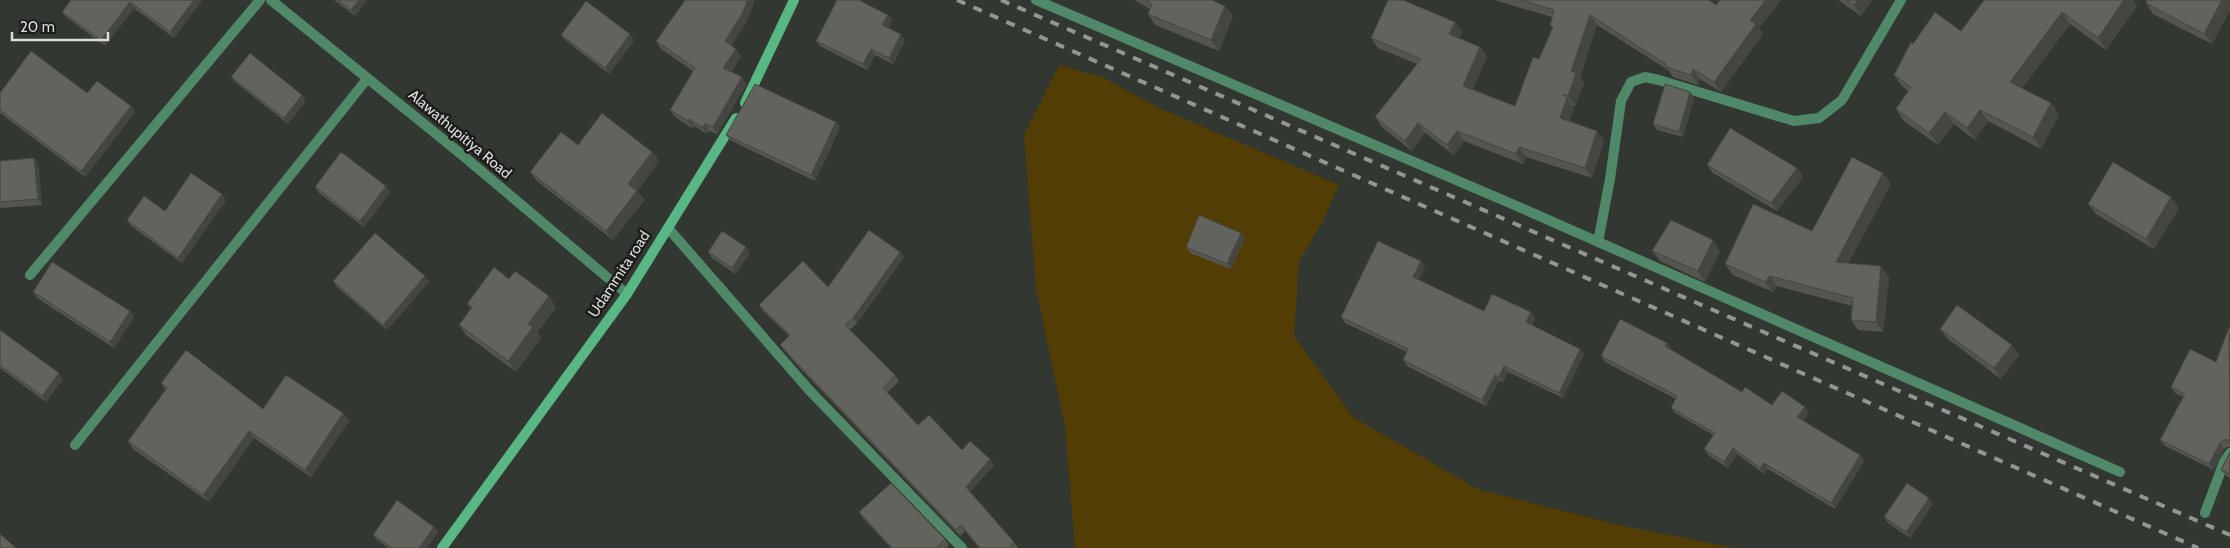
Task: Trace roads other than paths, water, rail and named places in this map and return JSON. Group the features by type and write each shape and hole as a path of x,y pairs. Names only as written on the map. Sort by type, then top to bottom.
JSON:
{"street":[{"path":"30,275 260,0"},
{"name":"Alawathupitiya Road","path":"271,0 461,154 627,294"},
{"name":"Udammita road","path":"442,548 627,294 745,103 794,0"},
{"path":"1036,0 1598,242 2120,472"},
{"path":"1598,242 1610,179 1621,101 1632,82 1645,77 1659,80 1794,121 1819,118 1842,100 1902,0"},
{"path":"75,445 367,79"},
{"path":"668,228 810,391 962,548"},
{"path":"2205,513 2224,462 2230,453"}],"railway":[{"path":"957,0 2198,548"},
{"path":"1001,0 2230,535"}]}
